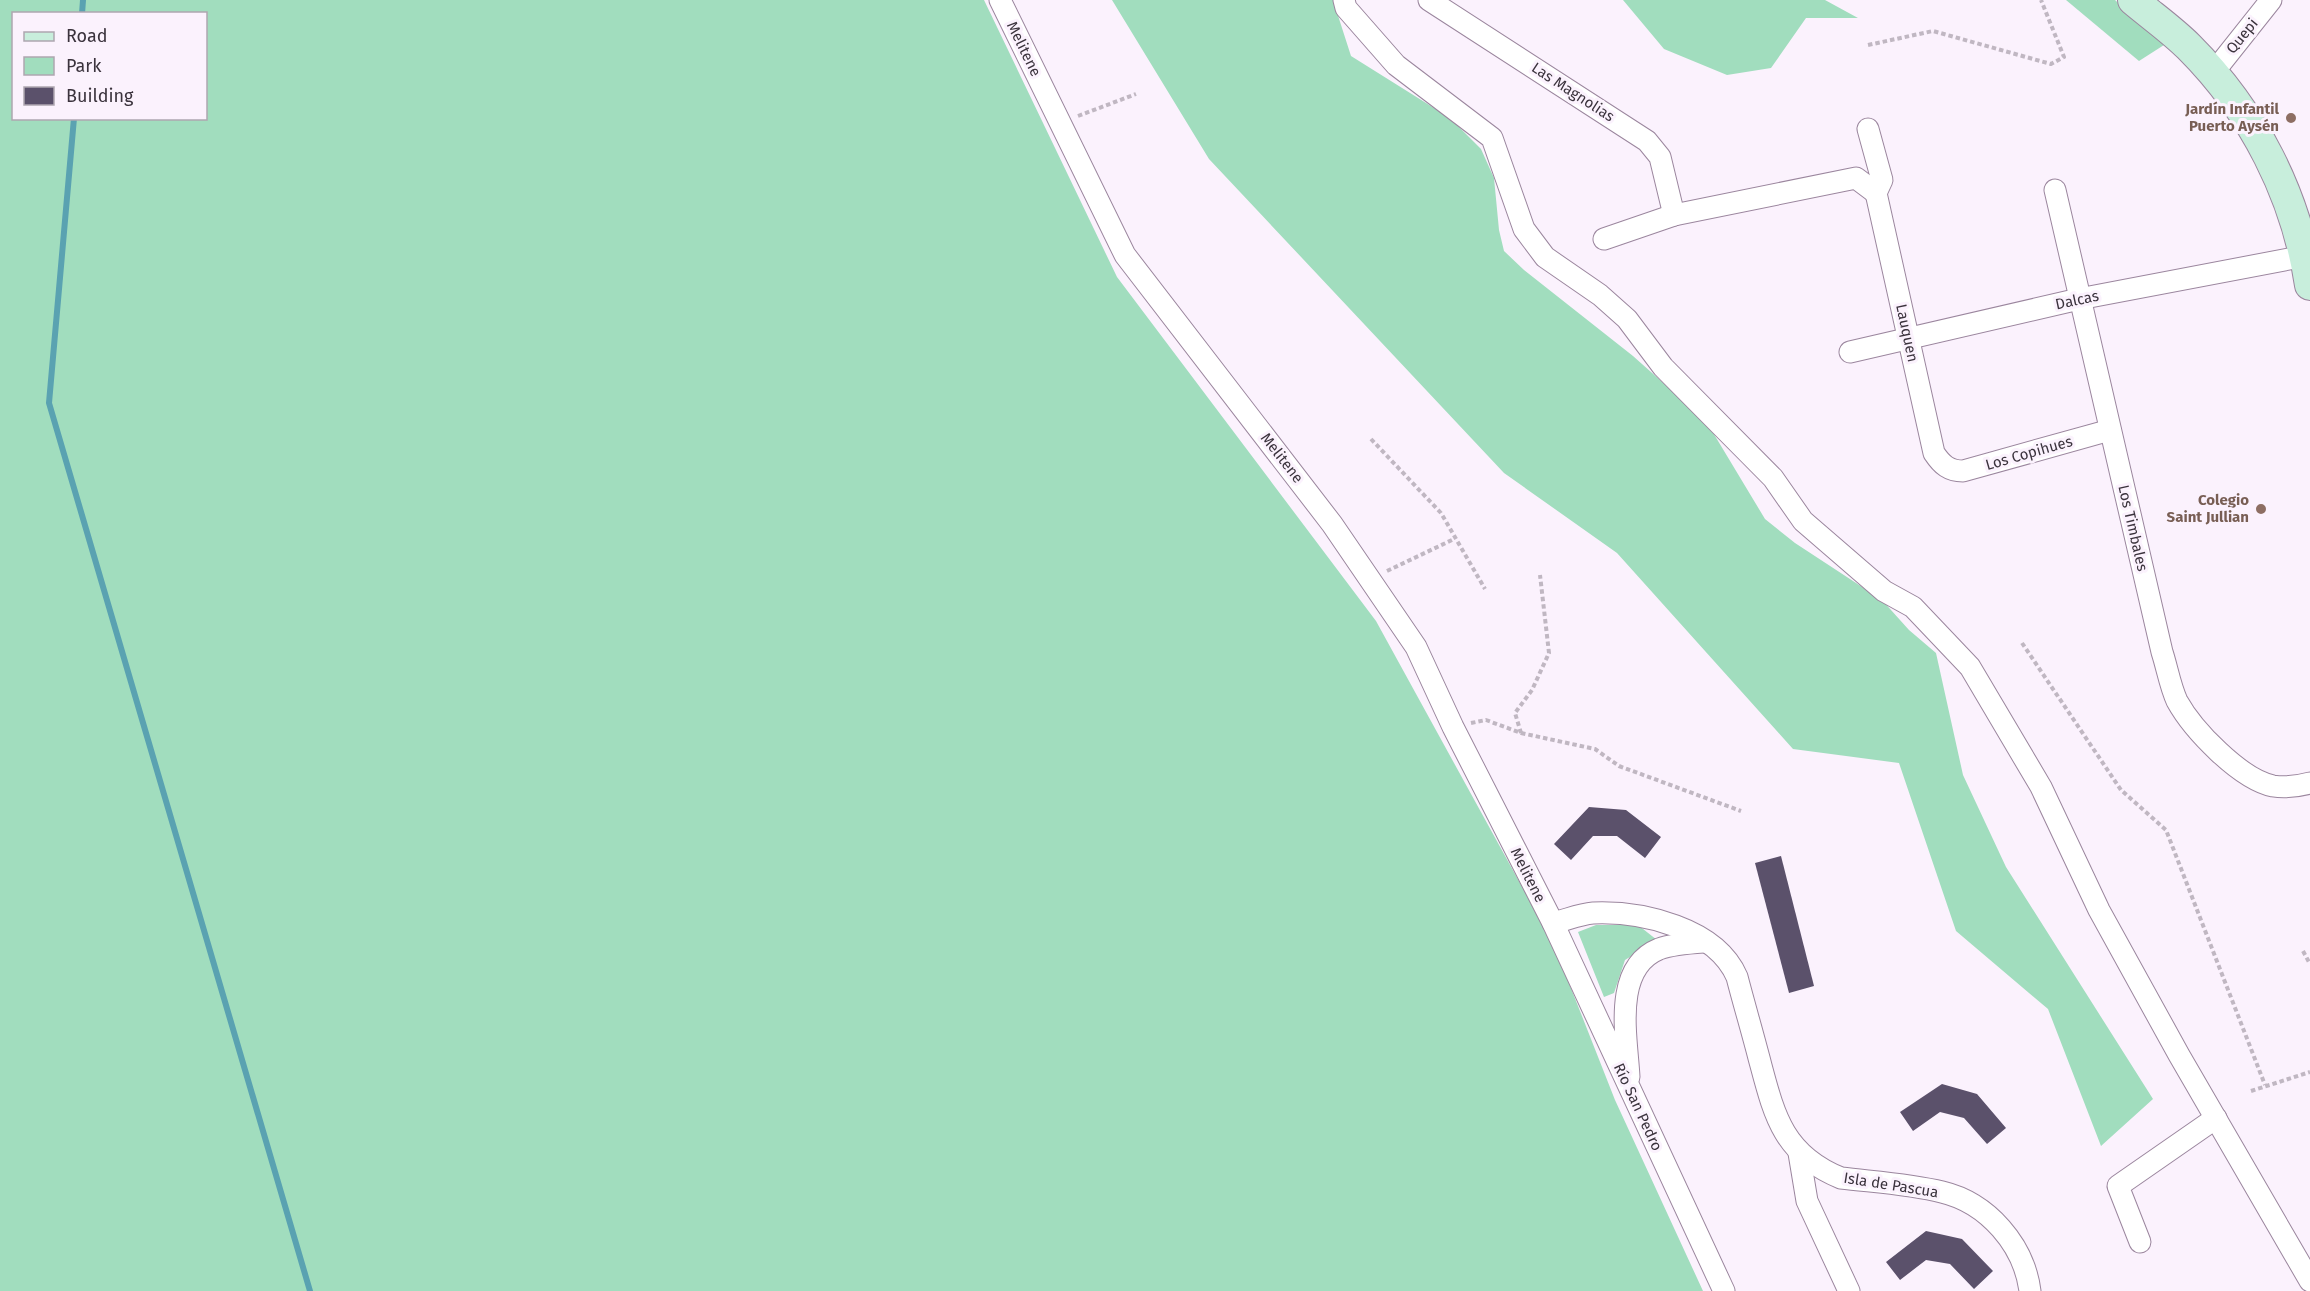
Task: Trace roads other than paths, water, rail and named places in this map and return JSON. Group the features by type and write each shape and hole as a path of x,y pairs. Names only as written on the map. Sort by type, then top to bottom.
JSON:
{"street":[{"name":"Melitene","path":"1000,0 1125,255 1332,524 1416,646 1453,727 1553,923"},
{"path":"1344,0 1346,8 1396,65 1492,138 1524,229 1545,257 1600,295 1627,319 1663,367 1773,478 1803,521 1884,591 1913,607 1970,667 2041,787 2099,910 2310,1281"},
{"name":"Las Magnolias","path":"1430,0 1647,141 1660,157 1674,215"},
{"name":"Quepi","path":"2212,73 2271,0"},
{"path":"2131,1 2189,47 2248,121 2268,155 2289,200 2309,265"},
{"name":"Lauquen","path":"1868,129 1882,180 1876,193 1934,453 1947,468"},
{"path":"1604,239 1674,215 1856,178 1876,193"},
{"name":"Los Timbales","path":"2055,190 2162,652 2177,700 2206,737 2248,776 2273,786 2310,783"},
{"name":"Dalcas","path":"1850,352 2079,300 2309,265"},
{"name":"Los Copihues","path":"1947,468 1963,471 2110,430"},
{"name":"Isla de Pascua","path":"1553,923 1590,913 1625,913 1681,928 1716,949 1732,966 1776,1117 1783,1132 1799,1153 1826,1172 1840,1178 1942,1192 1973,1205 1987,1215 2010,1240 2026,1270 2030,1291"},
{"name":"Río San Pedro","path":"1553,923 1724,1291"},
{"path":"1629,1087 1626,1007 1629,980 1638,963 1658,950 1705,942"},
{"path":"2140,1242 2118,1186 2216,1118"},
{"path":"1799,1153 1807,1201 1849,1291"}],"waterway":[{"path":"82,12 83,0"},
{"path":"74,120 49,403 310,1291"}],"place":[{"name":"Jardín Infantil Puerto Aysén","path":"2291,118"},
{"name":"Colegio Saint Jullian","path":"2261,509"}]}
